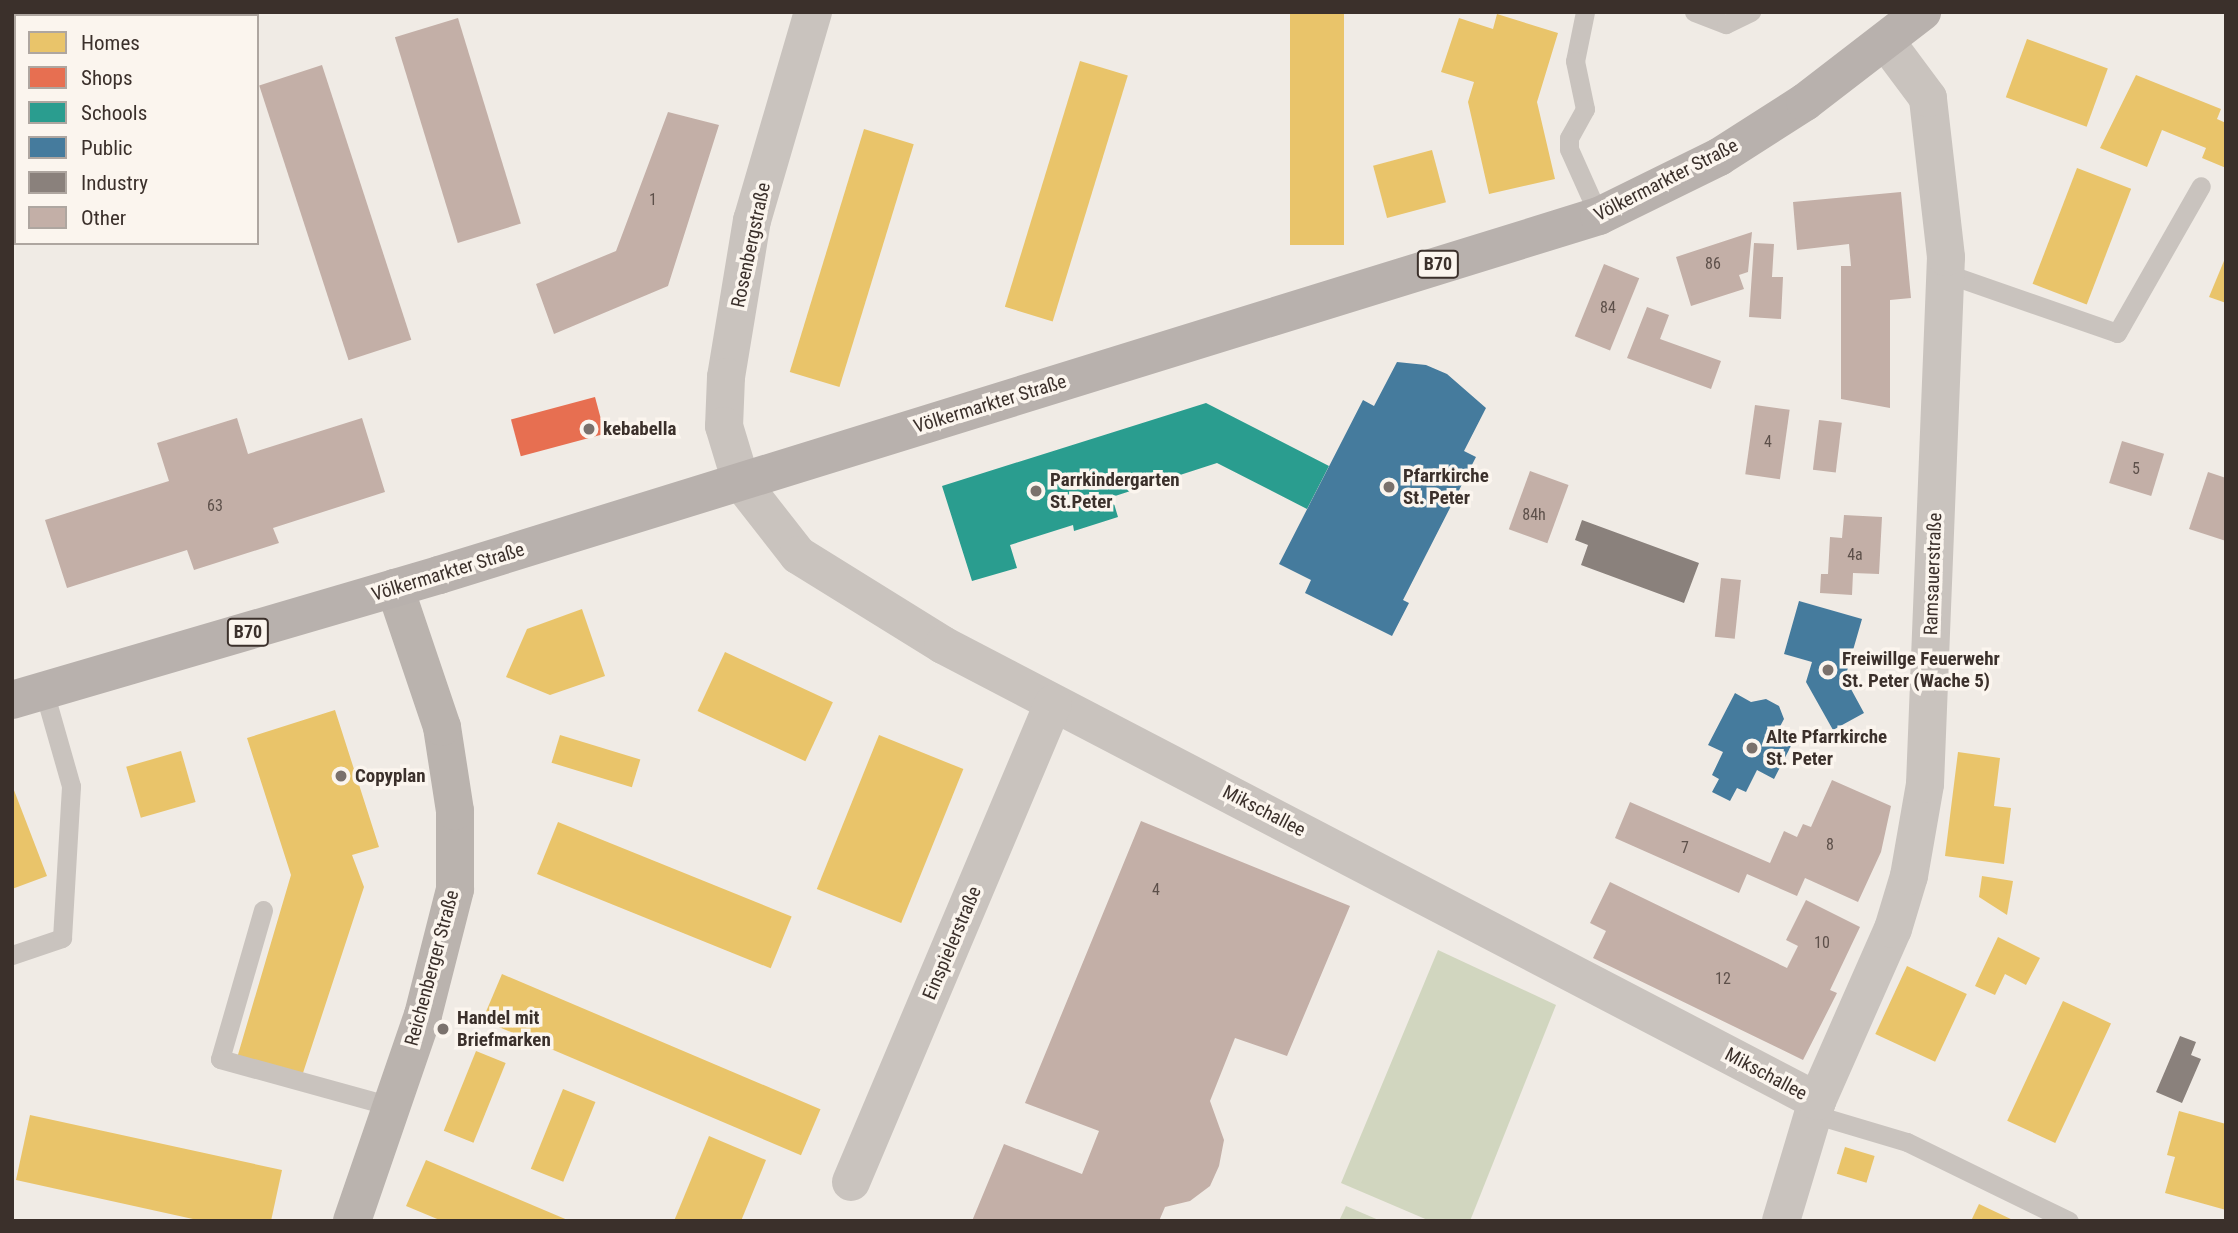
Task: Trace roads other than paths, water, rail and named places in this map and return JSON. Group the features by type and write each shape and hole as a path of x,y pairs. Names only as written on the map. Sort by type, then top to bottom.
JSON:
{"main road":[{"name":"Völkermarkter Straße","path":"28,696 395,588 1599,216 1719,157 1906,22"},
{"name":"Reichenberger Straße","path":"352,1221 445,933 456,852 453,788 442,727 395,588"}],"street":[{"name":"Rosenbergstraße","path":"741,482 724,426 726,377 752,220 813,12"},
{"name":"Ramsauerstraße","path":"1782,1221 1815,1108 1893,929 1909,876 1925,784 1945,273 1938,164 1928,98 1906,22"},
{"name":"Mikschallee","path":"741,482 798,555 943,645 1053,704 1395,877 1815,1108"},
{"name":"Einspielerstraße","path":"850,1182 1053,704"}],"lane":[{"path":"1585,12 1576,61 1585,109 1569,138 1569,149 1599,216"},
{"path":"1694,12 1726,24 1751,12"},
{"path":"1945,273 2117,333 2201,186"},
{"path":"12,955 62,938 71,786 28,696"},
{"path":"263,910 220,1059 391,1106"},
{"path":"1815,1108 1907,1142 2069,1221"}],"place":[{"name":"kebabella","path":"589,429"},
{"name":"Pfarrkirche St. Peter","path":"1389,487"},
{"name":"Parrkindergarten St.Peter","path":"1036,491"},
{"name":"Freiwillge Feuerwehr St. Peter (Wache 5)","path":"1828,670"},
{"name":"Alte Pfarrkirche St. Peter","path":"1752,748"},
{"name":"Copyplan","path":"341,776"},
{"name":"Handel mit Briefmarken","path":"443,1029"}]}
